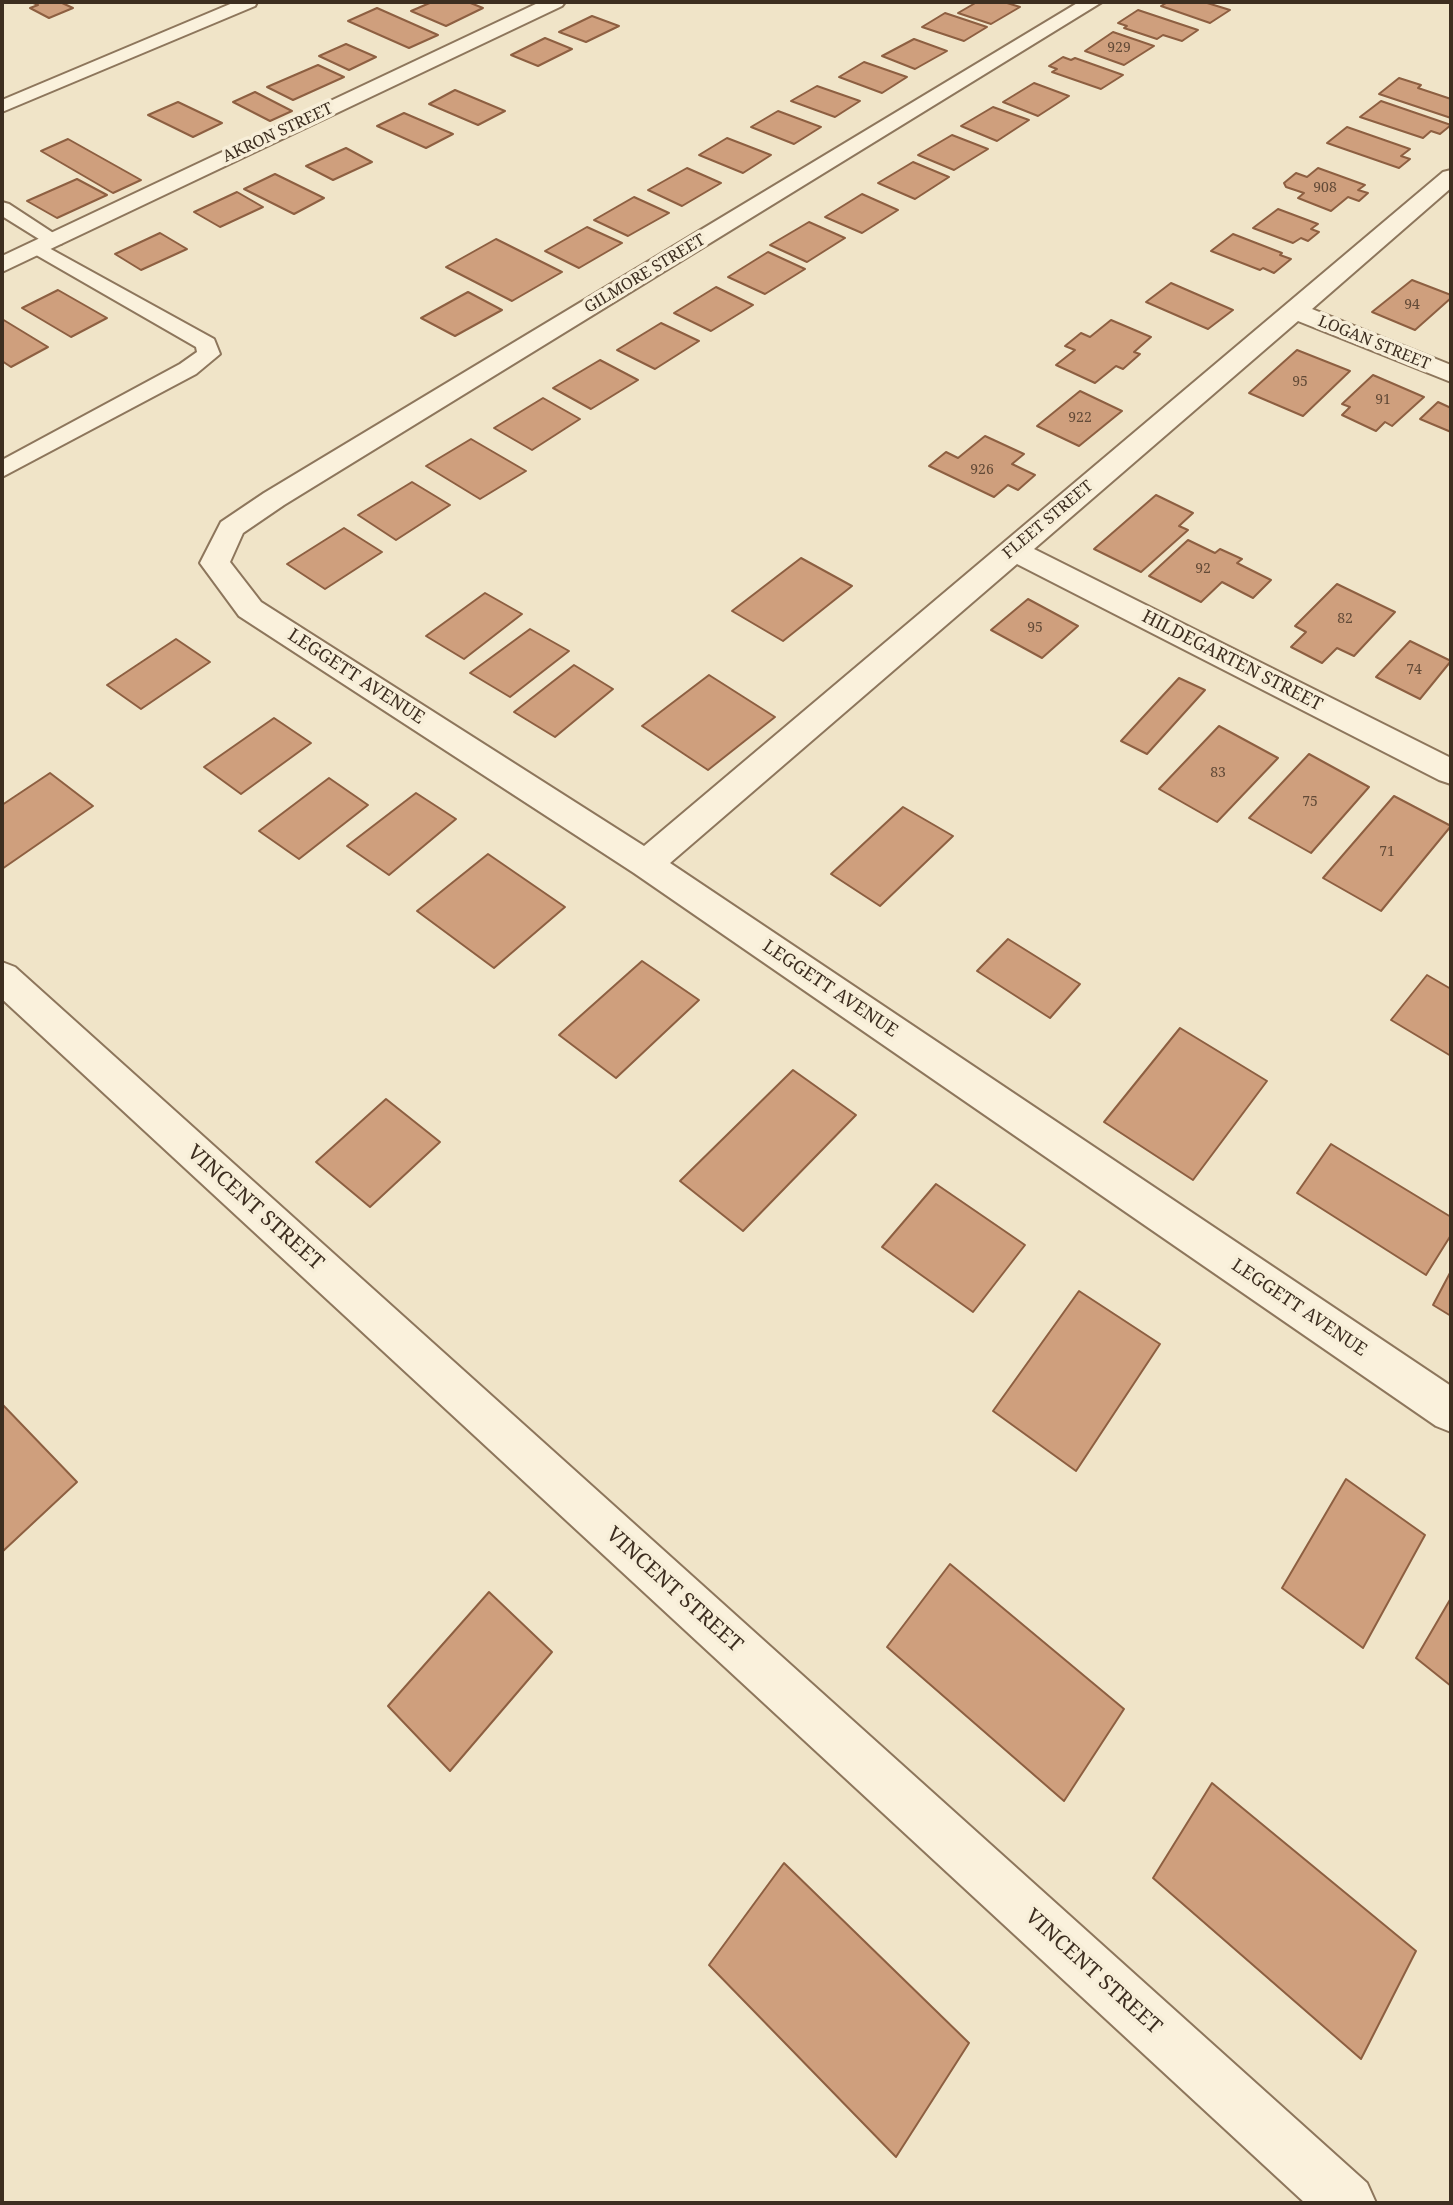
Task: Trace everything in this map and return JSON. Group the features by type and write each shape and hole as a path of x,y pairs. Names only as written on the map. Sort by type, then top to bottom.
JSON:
{"street":[{"name":"AKRON STREET","path":"2,265 555,2"},
{"name":"GILMORE STREET","path":"215,563 231,528 274,499 1092,2"},
{"name":"FLEET STREET","path":"646,864 1451,177"},
{"name":"LOGAN STREET","path":"1296,311 1451,374"},
{"name":"HILDEGARTEN STREET","path":"1013,550 1451,772"},
{"name":"LEGGETT AVENUE","path":"215,563 250,609 646,864 1451,1411"},
{"name":"VINCENT STREET","path":"2,976 1347,2203"}],"lane":[{"path":"2,107 249,2"},
{"path":"2,208 46,244 206,344 209,354 188,369 2,470"}],"building":[{"path":"31,2 60,2 73,8 49,18 30,8 38,5"},
{"path":"432,2 468,2 483,8 446,26 411,11"},
{"path":"977,2 1004,2 1020,7 991,24 958,13"},
{"path":"1168,2 1204,2 1230,10 1210,23 1161,6"},
{"path":"377,8 438,35 409,48 348,21"},
{"path":"1138,10 1198,30 1182,41 1163,35 1157,39 1124,28 1127,26 1118,23"},
{"path":"945,13 987,27 964,41 922,27"},
{"path":"592,16 619,26 586,42 559,32"},
{"path":"1113,32 1154,46 1124,65 1085,51"},
{"path":"545,38 572,49 538,66 511,55"},
{"path":"914,39 947,51 915,69 882,56"},
{"path":"346,44 376,57 349,70 319,56"},
{"path":"1063,57 1071,60 1075,58 1123,75 1101,89 1052,72 1057,69 1049,66"},
{"path":"864,62 907,77 882,93 839,77"},
{"path":"318,65 344,77 293,100 267,87"},
{"path":"1399,78 1421,85 1418,88 1451,99 1451,118 1379,94"},
{"path":"1034,83 1069,96 1038,116 1003,102"},
{"path":"817,86 860,101 835,117 791,101"},
{"path":"455,90 505,111 478,125 429,104"},
{"path":"255,92 292,111 270,121 233,102"},
{"path":"1381,101 1451,125 1440,134 1431,131 1423,138 1360,117"},
{"path":"178,102 222,123 193,137 148,115"},
{"path":"993,107 1029,120 997,141 961,126"},
{"path":"778,111 821,127 794,144 751,127"},
{"path":"404,113 453,134 426,148 377,126"},
{"path":"1347,127 1410,149 1401,156 1410,159 1399,168 1327,143"},
{"path":"952,135 988,149 954,170 918,155"},
{"path":"727,138 771,155 743,173 699,155"},
{"path":"68,139 141,180 113,193 41,151"},
{"path":"346,148 372,162 333,180 306,166"},
{"path":"913,162 949,177 915,199 878,183"},
{"path":"687,168 721,183 682,206 648,190"},
{"path":"1318,168 1365,185 1358,190 1368,193 1359,201 1348,197 1331,211 1298,198 1304,193 1286,187 1284,183 1296,173 1307,177"},
{"path":"275,174 324,198 294,214 244,189"},
{"path":"77,179 107,195 57,218 27,201"},
{"path":"237,192 263,207 220,227 194,212"},
{"path":"862,194 898,210 862,233 825,217"},
{"path":"634,197 669,213 628,236 594,220"},
{"path":"1278,209 1318,224 1311,229 1319,232 1308,241 1301,238 1293,243 1253,228"},
{"path":"809,222 845,238 807,262 770,245"},
{"path":"587,227 622,243 579,268 545,251"},
{"path":"160,233 187,249 141,270 115,254"},
{"path":"1233,234 1291,259 1274,273 1211,251"},
{"path":"496,239 562,272 512,301 446,267"},
{"path":"768,252 805,269 765,294 728,277"},
{"path":"1412,280 1451,295 1451,298 1415,330 1372,312"},
{"path":"1171,283 1233,310 1208,329 1146,302"},
{"path":"716,287 753,305 711,331 674,313"},
{"path":"58,290 107,318 71,337 22,308"},
{"path":"468,292 502,310 455,336 421,318"},
{"path":"2,319 48,347 11,367 2,361"},
{"path":"1111,320 1151,337 1134,352 1140,354 1123,369 1116,366 1095,383 1056,365 1075,350 1065,346 1081,333 1090,337"},
{"path":"661,323 699,341 655,369 617,350"},
{"path":"1297,350 1350,371 1303,416 1249,393"},
{"path":"600,360 638,380 591,409 553,388"},
{"path":"1373,375 1424,397 1392,426 1385,422 1376,431 1342,415 1350,407 1342,404"},
{"path":"1080,391 1122,411 1079,446 1037,426"},
{"path":"543,398 580,419 532,450 494,428"},
{"path":"1438,402 1451,408 1451,432 1420,419"},
{"path":"985,436 1024,454 1012,464 1035,475 1018,490 1008,485 994,497 929,466 946,452 958,458"},
{"path":"471,439 526,471 480,499 426,466"},
{"path":"412,482 450,505 396,540 358,515"},
{"path":"1156,495 1193,513 1179,526 1188,530 1141,572 1094,549"},
{"path":"344,528 382,552 325,589 287,564"},
{"path":"1188,540 1215,553 1220,549 1242,559 1237,563 1271,580 1253,598 1222,582 1201,602 1149,576"},
{"path":"801,558 852,586 783,641 732,611"},
{"path":"1337,584 1395,612 1354,656 1337,648 1322,663 1291,647 1306,632 1295,626"},
{"path":"485,593 522,614 464,659 426,636"},
{"path":"1028,599 1078,626 1042,658 991,630"},
{"path":"530,629 569,651 510,697 470,673"},
{"path":"176,639 210,662 141,709 107,685"},
{"path":"1410,641 1451,661 1420,699 1376,677"},
{"path":"574,665 613,689 555,737 514,712"},
{"path":"709,675 775,717 708,770 642,726"},
{"path":"1179,678 1205,690 1147,754 1121,741"},
{"path":"274,718 311,743 241,794 204,767"},
{"path":"1219,726 1278,758 1217,822 1159,789"},
{"path":"1309,754 1369,787 1311,853 1249,818"},
{"path":"50,773 93,806 2,869 2,805"},
{"path":"329,778 368,805 299,859 259,831"},
{"path":"416,793 456,819 389,875 347,846"},
{"path":"1394,796 1451,826 1381,911 1323,878"},
{"path":"903,807 953,836 880,906 831,874"},
{"path":"488,854 565,907 494,968 417,911"},
{"path":"1008,939 1080,984 1050,1018 977,971"},
{"path":"642,961 699,1000 616,1078 559,1035"},
{"path":"1427,975 1451,989 1451,1056 1391,1020"},
{"path":"1180,1028 1267,1081 1193,1180 1104,1122"},
{"path":"793,1070 856,1115 743,1231 680,1181"},
{"path":"386,1099 440,1142 370,1207 316,1162"},
{"path":"1331,1144 1451,1217 1451,1235 1426,1275 1297,1193"},
{"path":"936,1184 1025,1245 973,1312 882,1247"},
{"path":"1451,1271 1451,1316 1433,1305"},
{"path":"1079,1291 1160,1344 1076,1471 993,1411"},
{"path":"2,1404 77,1482 2,1552"},
{"path":"1346,1479 1425,1535 1363,1648 1282,1588"},
{"path":"950,1564 1124,1709 1064,1801 887,1647"},
{"path":"489,1592 552,1652 450,1771 388,1706"},
{"path":"1451,1598 1451,1686 1416,1658"},
{"path":"1212,1783 1416,1951 1361,2059 1153,1878"},
{"path":"784,1863 969,2043 896,2157 709,1965"}]}
